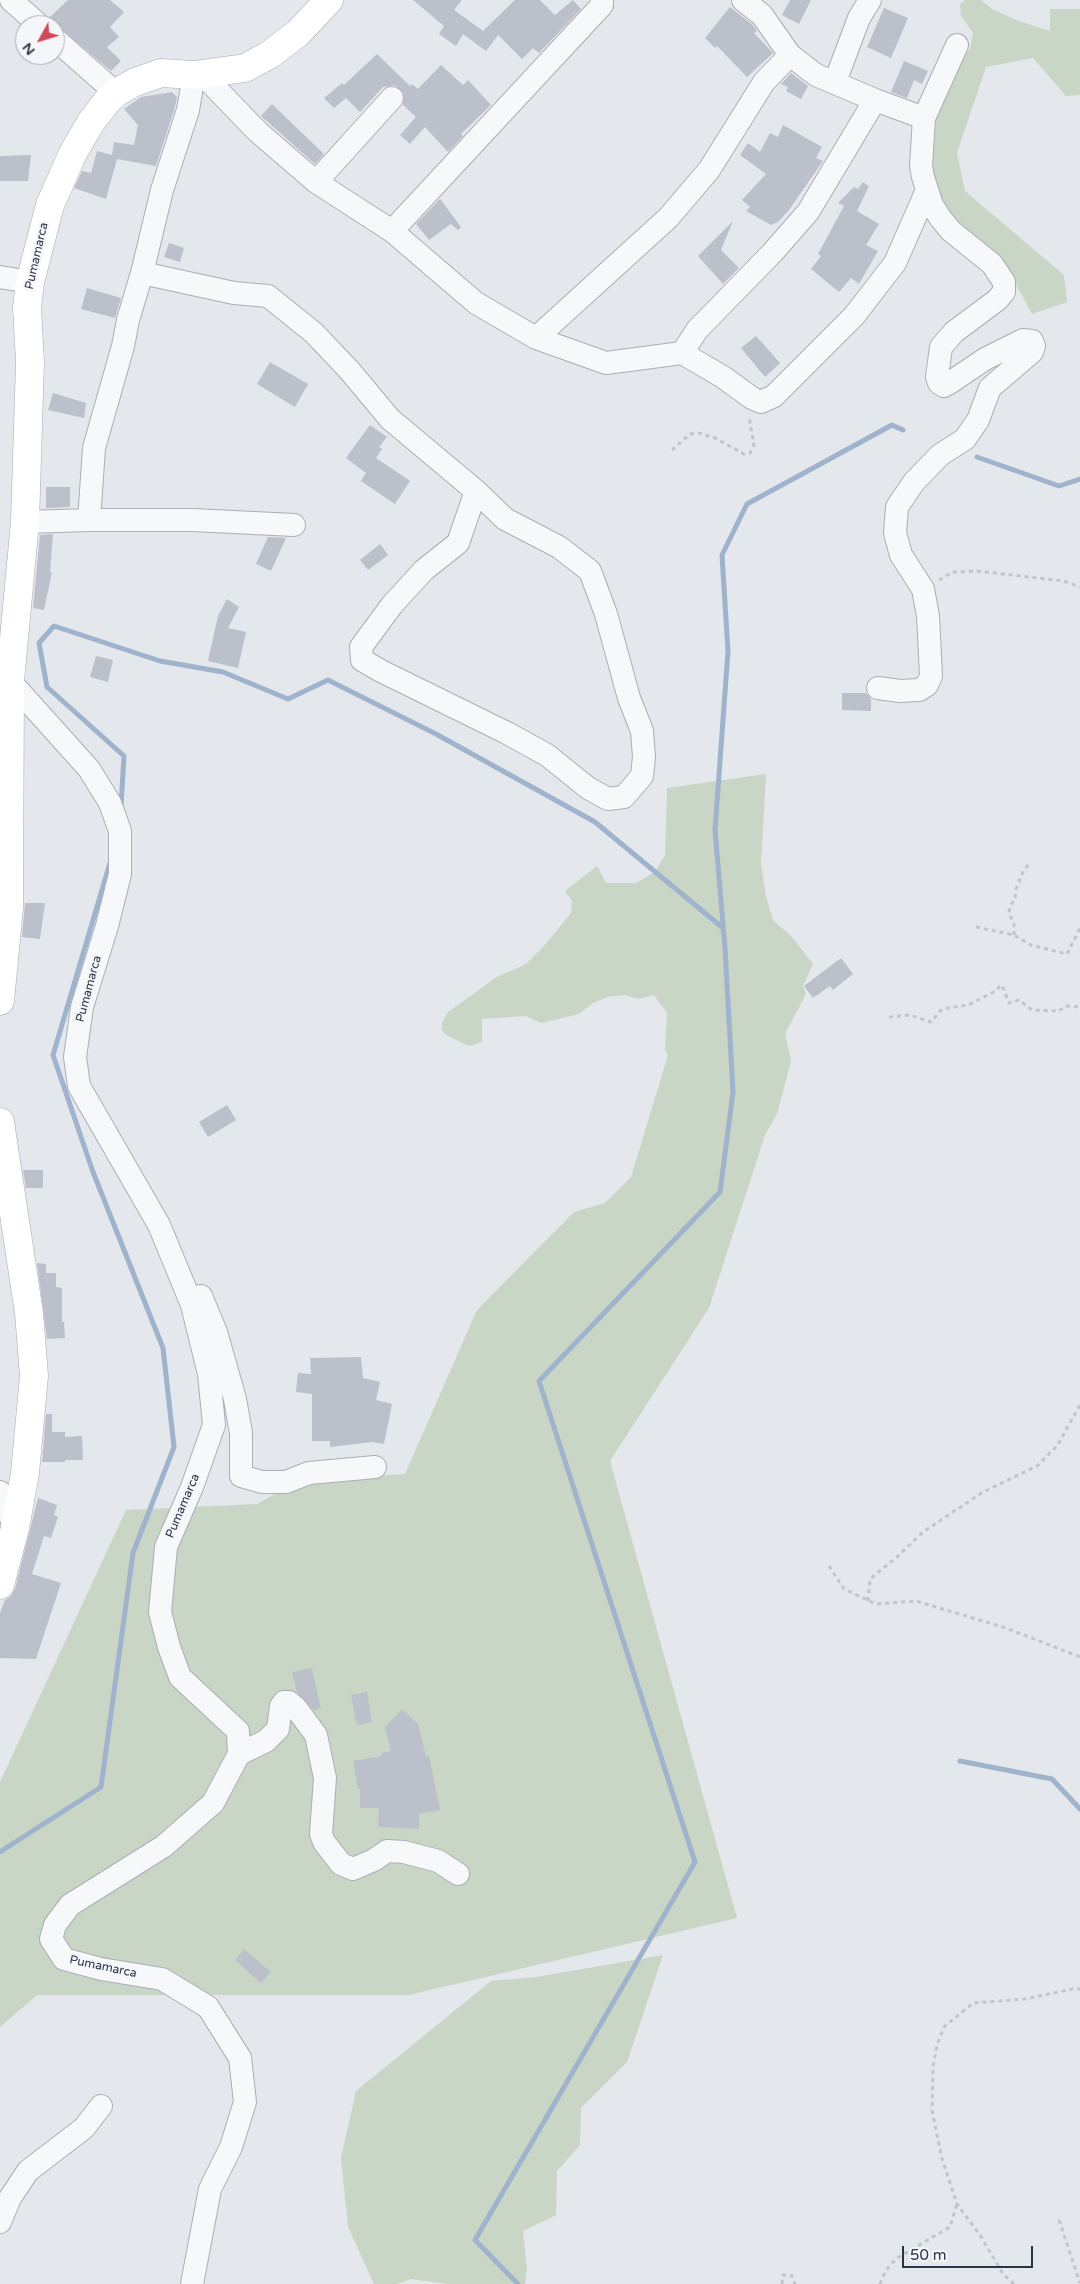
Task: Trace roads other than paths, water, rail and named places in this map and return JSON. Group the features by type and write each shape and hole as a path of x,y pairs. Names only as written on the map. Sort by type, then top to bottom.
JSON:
{"main road":[{"name":"Pumamarca","path":"0,1001 9,908 10,681 25,522 30,362 27,323 30,282 50,205 73,153 91,122 108,99 116,93 135,82 161,73 198,75 245,68 270,56 298,33 329,0"},
{"path":"0,1122 29,1313 34,1376 27,1454 15,1528 0,1584"}],"street":[{"path":"11,0 28,15"},
{"path":"392,231 602,5 602,0"},
{"path":"743,0 762,15 790,55 816,74 875,100 924,118"},
{"path":"835,82 859,18 870,0"},
{"path":"878,688 900,691 919,690 927,685 931,676 928,616 923,589 901,555 895,533 897,507 914,482 940,455 965,439 978,420 990,388 1032,352 1034,346 1032,342 1023,340 985,359 952,382 944,386 939,384 937,377 941,347 954,332 997,300 1004,292 1004,282 992,264 951,231 941,219 932,205 921,166 924,118 956,44"},
{"path":"65,48 116,93"},
{"path":"536,338 668,218 710,170 764,82 790,55"},
{"path":"89,520 94,448 142,274 162,190 198,75 258,132 316,182 392,231 476,303 536,338 606,363 682,353 761,402 774,396 854,316 895,263 927,190"},
{"path":"316,182 392,98"},
{"path":"682,353 698,330 773,252 808,212 875,100"},
{"path":"142,274 234,293 268,296 314,333 390,419 476,491 505,519 559,547 590,571 606,614 629,698 642,731 644,757 642,776 624,797 608,798 588,788 546,756 508,733 362,660 361,647 392,605 424,570 458,543 476,491"},
{"path":"0,277 30,282"},
{"path":"25,522 183,520 294,525"},
{"name":"Pumamarca","path":"10,681 89,770 110,803 120,831 120,874 107,926 82,1007 75,1057 77,1076 79,1086 158,1225 192,1305 209,1374 214,1424 192,1487 166,1547 160,1612 169,1647 180,1677 238,1731 239,1754 213,1802 164,1846 70,1906 55,1925 51,1939 64,1959 101,1969 162,1979 208,2007 240,2058 245,2102 231,2147 210,2189 192,2284"},
{"path":"181,1278 199,1291 216,1332 236,1399 241,1432 242,1476 262,1482 286,1482 309,1473 375,1467"},
{"path":"0,1492 15,1528"},
{"path":"239,1754 266,1741 278,1729 282,1706 284,1702 289,1702 316,1734 326,1778 321,1834 324,1842 341,1864 352,1869 374,1860 387,1851 404,1852 438,1861 458,1874"},
{"path":"0,2222 10,2198 28,2171 84,2128 101,2106"}],"waterway":[{"path":"518,2284 475,2240 695,1862 539,1381 720,1192 733,1092 725,948 715,830 728,651 722,555 747,504 892,425 903,430"},
{"path":"977,457 1059,486 1080,479"},
{"path":"121,806 124,756 47,687 39,643 54,626 160,661 223,672 288,699 328,680 436,734 595,822 723,928"},
{"path":"0,1852 101,1787 133,1553 174,1447 163,1348 93,1172 53,1055 110,863"},
{"path":"960,1761 1052,1779 1080,1809"}]}
